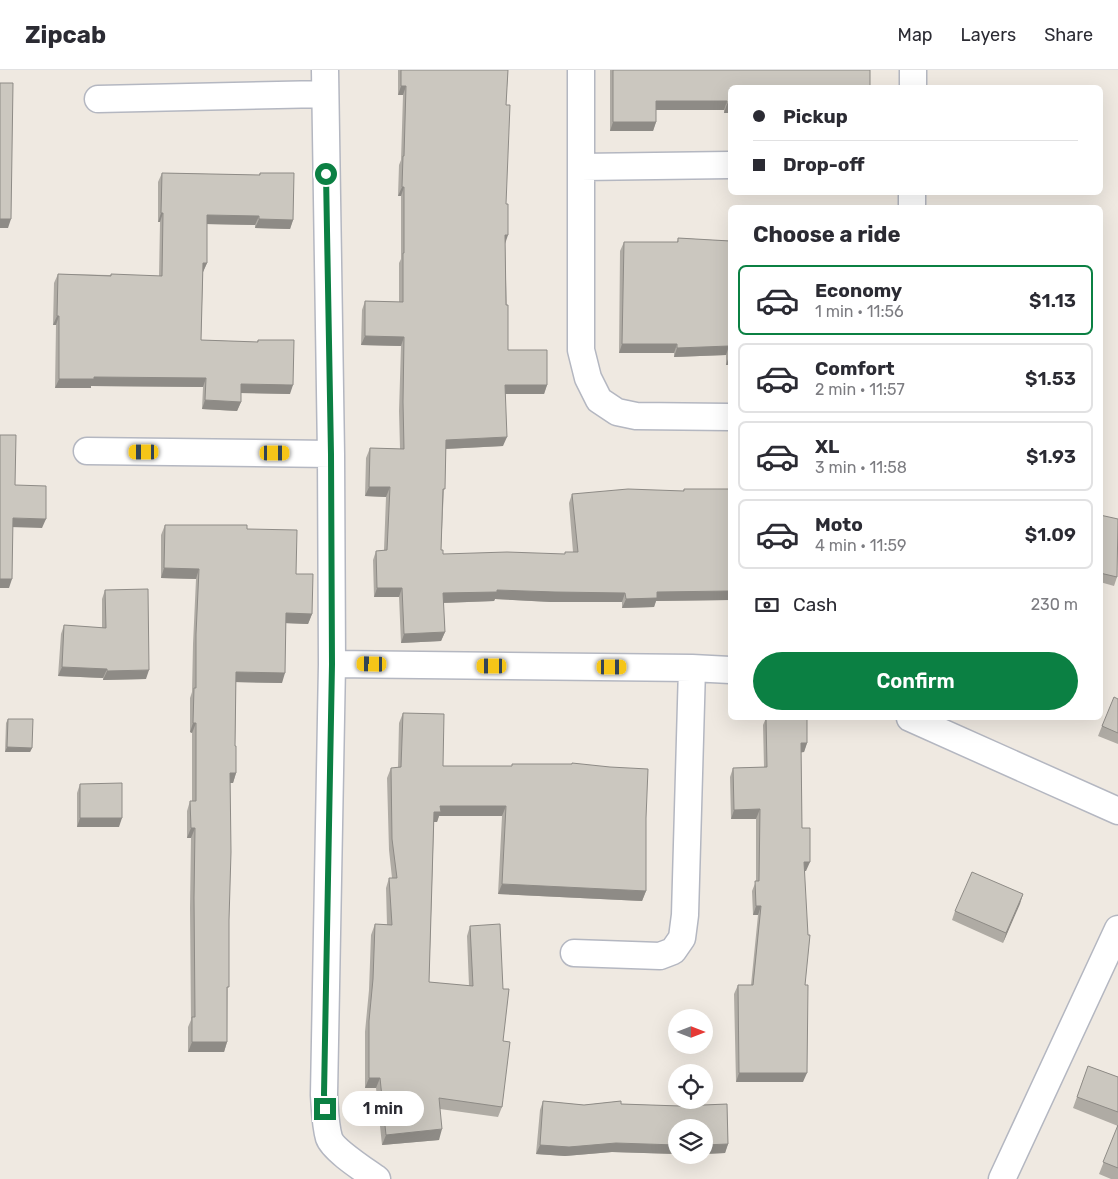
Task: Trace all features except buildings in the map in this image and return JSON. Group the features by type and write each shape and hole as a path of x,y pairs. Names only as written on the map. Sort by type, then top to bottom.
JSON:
{"street":[{"path":"581,70 581,350 588,378 599,400 617,412 636,416 728,417"},
{"path":"913,70 913,85"},
{"path":"98,99 325,82 331,454 332,664 324,1094 326,1123 330,1140 345,1155 376,1179"},
{"path":"581,167 728,165"},
{"path":"87,451 331,454"},
{"path":"332,664 728,670"},
{"path":"574,953 660,956 673,951 682,938 685,915 692,668"},
{"path":"914,720 1118,811"},
{"path":"1002,1179 1118,930"}],"route":[{"path":"325,1109 332,664 331,454 326,174"}]}
